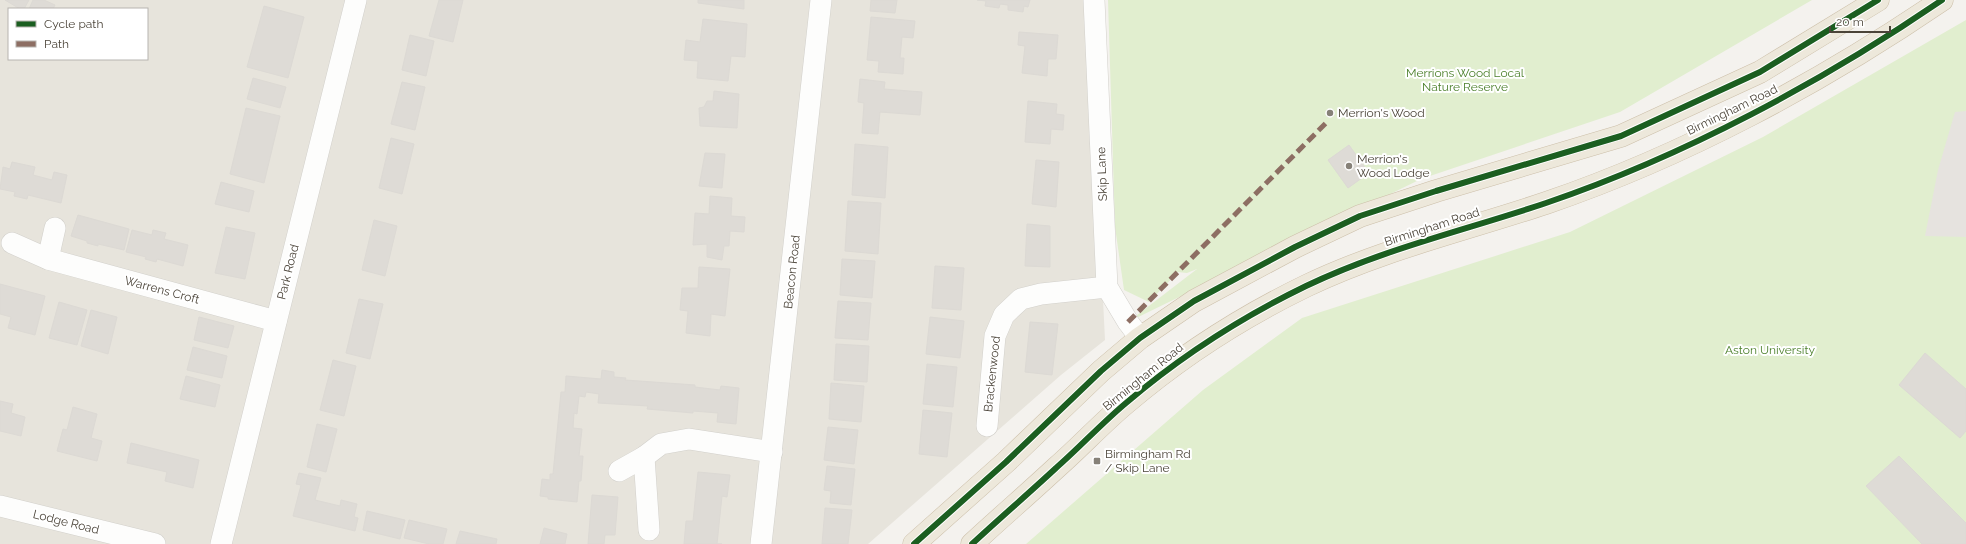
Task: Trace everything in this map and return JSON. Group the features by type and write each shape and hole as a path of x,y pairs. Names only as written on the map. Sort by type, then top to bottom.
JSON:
{"highway":[{"name":"Birmingham Road","path":"914,544 1006,462 1101,371 1140,338 1194,301 1238,276 1360,216 1436,191 1621,136 1760,72 1878,0"},
{"name":"Birmingham Road","path":"972,544 1126,402 1193,351 1250,315 1306,286 1357,263 1402,246 1546,203 1638,167 1779,101 1912,21 1942,0"}],"street":[{"name":"Park Road","path":"221,544 356,0"},
{"name":"Beacon Road","path":"761,544 821,0"},
{"name":"Skip Lane","path":"1094,0 1107,287 1128,322 1140,338"},
{"path":"48,259 55,228"},
{"name":"Warrens Croft","path":"12,242 48,259 276,321"},
{"name":"Brackenwood","path":"987,426 995,336 1004,315 1021,299 1041,294 1107,287"},
{"path":"619,471 644,457 661,444 689,439 772,452"},
{"path":"644,457 648,530"},
{"name":"Lodge Road","path":"0,506 155,544"}],"shaded area":[{"path":"0,0 1086,0 1092,75 1105,340 1061,375 868,544 0,544"},
{"path":"1966,111 1966,237 1925,236 1938,170 1955,112"}],"green space":[{"name":"Merrions Wood Local Nature Reserve","path":"1108,0 1812,0 1620,112 1421,179 1128,322 1197,269 1187,273 1178,272 1149,302 1124,290 1115,227"},
{"name":"Aston University","path":"1966,20 1966,544 1026,544 1203,390 1302,318 1570,232 1763,137"}],"building":[{"path":"5,0 29,0 25,8 18,8"},
{"path":"33,0 44,0 55,5 54,8 29,8"},
{"path":"439,0 463,0 453,42 429,36"},
{"path":"698,0 744,0 744,9 698,3"},
{"path":"871,0 897,0 895,13 870,11"},
{"path":"977,0 1030,0 1028,7 1024,6 1023,12 1008,10 1008,5 1000,4 999,8 985,6 986,1"},
{"path":"264,6 304,17 288,78 247,67"},
{"path":"871,17 915,21 913,38 902,37 900,58 904,58 903,74 878,72 879,61 867,60"},
{"path":"703,19 747,24 745,57 731,56 728,81 697,78 698,61 684,60 686,40 700,42"},
{"path":"1019,32 1058,35 1056,59 1048,59 1047,76 1022,73 1025,46 1018,45"},
{"path":"410,35 434,41 426,76 402,70"},
{"path":"253,78 286,87 280,108 247,99"},
{"path":"860,79 885,82 884,89 922,92 920,115 880,112 878,134 862,133 864,103 858,102"},
{"path":"402,82 425,87 415,130 391,124"},
{"path":"714,91 739,94 737,128 700,126 699,108 704,107 707,101 713,101"},
{"path":"1028,101 1057,104 1056,114 1064,115 1063,130 1051,129 1050,144 1025,142"},
{"path":"246,108 280,116 264,183 230,174"},
{"path":"391,138 414,144 402,194 379,188"},
{"path":"855,144 888,147 885,198 852,195"},
{"name":"Merrion's Wood Lodge","path":"1349,145 1369,173 1348,188 1328,160"},
{"path":"705,153 725,154 722,188 699,186"},
{"path":"1036,160 1059,162 1056,207 1032,204"},
{"path":"12,162 35,167 33,175 52,180 54,172 67,175 61,203 28,195 27,199 14,196 15,192 0,189 3,167 10,169"},
{"path":"221,182 254,191 249,212 215,204"},
{"path":"710,196 732,198 731,216 745,217 744,232 730,231 729,246 724,246 722,260 707,257 707,244 693,245 695,213 709,214"},
{"path":"848,201 881,203 878,254 845,251"},
{"path":"78,215 129,229 124,250 98,244 98,246 71,236"},
{"path":"374,220 397,226 385,276 362,270"},
{"path":"1027,224 1050,226 1050,267 1025,266"},
{"path":"226,227 255,233 245,279 215,273"},
{"path":"132,230 152,235 153,230 166,233 164,239 188,245 183,266 157,259 156,262 145,259 146,257 126,252"},
{"path":"842,259 875,261 872,298 840,295"},
{"path":"935,266 964,268 961,310 932,308"},
{"path":"699,267 730,269 725,316 711,314 710,336 686,333 688,311 680,310 682,288 698,288"},
{"path":"0,284 45,296 35,335 8,328 11,317 0,314"},
{"path":"359,299 383,304 370,359 346,353"},
{"path":"838,301 871,303 868,340 835,338"},
{"path":"59,302 87,310 77,345 49,338"},
{"path":"91,310 117,317 108,354 81,346"},
{"path":"199,317 234,326 228,348 194,340"},
{"path":"930,317 964,321 960,358 926,354"},
{"path":"1030,322 1058,324 1052,375 1025,372"},
{"path":"836,344 869,346 867,382 834,380"},
{"path":"193,347 227,356 222,378 187,370"},
{"path":"1925,353 1966,389 1966,431 1960,438 1899,385"},
{"path":"333,360 356,366 344,416 320,410"},
{"path":"927,364 957,367 953,407 923,404"},
{"path":"602,370 614,372 614,377 626,378 625,380 695,385 695,387 720,390 721,386 739,388 736,424 717,422 718,413 693,411 693,413 647,409 648,406 598,403 599,394 586,392 585,397 579,396 577,414 574,413 573,428 582,429 579,456 583,456 581,481 579,481 577,502 548,499 548,497 540,496 542,479 550,480 550,474 553,474 561,392 565,392 566,376 601,379"},
{"path":"186,376 220,385 215,407 180,399"},
{"path":"831,383 864,386 861,422 829,419"},
{"path":"0,401 13,404 11,413 25,417 21,436 0,431"},
{"path":"73,407 97,414 91,438 102,441 97,461 57,451 63,429 67,430"},
{"path":"923,410 952,413 947,457 919,454"},
{"path":"317,424 337,429 326,472 307,467"},
{"path":"828,427 858,430 854,464 824,460"},
{"path":"131,443 199,460 193,488 165,481 167,472 127,463"},
{"path":"1899,456 1966,523 1966,544 1922,544 1866,486"},
{"path":"827,466 855,469 851,505 830,503 831,491 824,490"},
{"path":"698,472 730,475 727,497 722,496 717,544 684,544 686,521 693,521"},
{"path":"299,473 321,478 315,500 340,506 341,500 357,504 354,517 358,518 355,531 293,516 301,485 296,484"},
{"path":"592,495 618,497 615,535 605,535 604,544 588,544"},
{"path":"825,508 852,510 848,544 822,544"},
{"path":"367,511 405,520 400,539 363,530"},
{"path":"409,520 447,529 443,544 429,544 404,538"},
{"path":"544,528 567,534 565,544 540,544"},
{"path":"460,531 497,539 496,544 456,544"}],"marked path":[{"path":"1128,322 1327,122"}],"cycle path":[{"path":"914,544 1006,462 1101,371 1140,338 1194,301 1295,247 1360,216 1436,191 1621,136 1760,72 1878,0"},
{"path":"972,544 1117,411 1168,369 1235,324 1306,286 1365,261 1546,203 1598,184 1700,140 1751,115 1849,60 1942,0"}],"place":[{"name":"Merrion's Wood","path":"1330,113"},
{"name":"Merrion's Wood Lodge","path":"1349,166"},
{"name":"Birmingham Rd / Skip Lane","path":"1097,461"}]}
